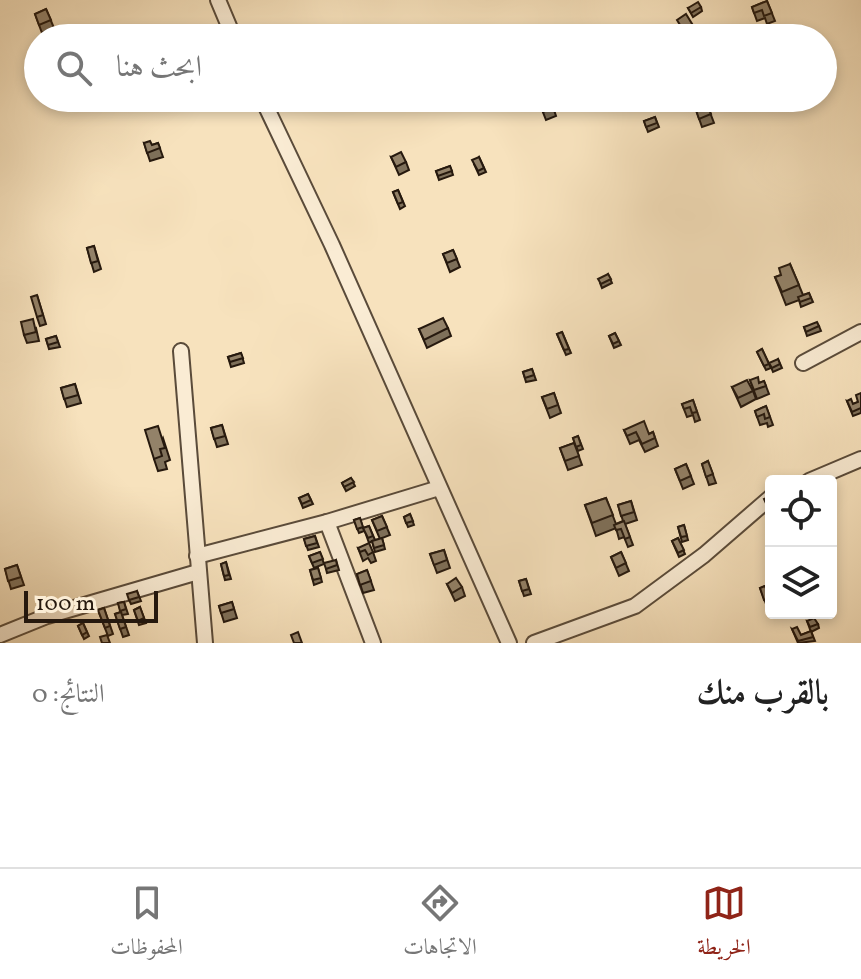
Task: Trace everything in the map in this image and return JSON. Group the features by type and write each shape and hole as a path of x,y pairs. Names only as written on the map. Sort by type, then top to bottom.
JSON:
{"street":[{"path":"218,0 228,24"},
{"path":"269,112 332,245 509,643"},
{"path":"803,363 861,332"},
{"path":"181,351 205,643"},
{"path":"823,475 861,459"},
{"path":"197,556 327,522 439,488"},
{"path":"534,643 635,606 704,555 765,502"},
{"path":"327,522 373,643"},
{"path":"0,635 47,616 198,572"}],"building":[{"path":"767,1 772,13 764,16 762,10 754,13 752,7"},
{"path":"698,2 701,7 691,13 688,8"},
{"path":"46,9 51,20 39,24 35,14"},
{"path":"686,14 692,24 679,24 677,20"},
{"path":"697,112 710,112 711,114 699,119"},
{"path":"655,117 657,123 646,127 644,121"},
{"path":"150,141 152,145 158,143 160,148 147,153 144,143"},
{"path":"401,152 406,162 396,167 391,157"},
{"path":"479,157 484,168 478,171 472,160"},
{"path":"450,166 452,171 438,176 436,171"},
{"path":"398,190 403,202 398,204 393,192"},
{"path":"94,246 98,261 91,263 87,248"},
{"path":"453,250 457,259 447,263 443,254"},
{"path":"790,264 799,285 782,292 775,277 781,275 779,268"},
{"path":"608,274 611,279 601,284 598,279"},
{"path":"809,293 811,298 800,302 798,297"},
{"path":"37,295 43,315 37,317 31,297"},
{"path":"443,318 448,328 424,340 419,329"},
{"path":"33,319 36,332 24,335 21,322"},
{"path":"817,322 819,326 806,332 804,327"},
{"path":"562,332 569,349 564,350 557,334"},
{"path":"615,333 619,341 613,344 609,336"},
{"path":"56,336 58,342 48,345 46,339"},
{"path":"762,349 769,364 764,366 757,352"},
{"path":"241,353 243,358 230,362 228,357"},
{"path":"778,359 780,364 772,368 769,363"},
{"path":"532,369 534,375 525,378 523,372"},
{"path":"758,377 759,383 764,381 766,386 754,390 750,380"},
{"path":"747,380 753,391 738,398 732,387"},
{"path":"75,384 78,395 64,399 61,388"},
{"path":"554,393 558,405 547,409 542,397"},
{"path":"861,393 861,408 852,412 847,401 851,399 853,404 858,402 856,395"},
{"path":"693,400 697,412 692,413 690,407 684,409 682,404"},
{"path":"766,406 770,417 765,419 764,414 757,417 755,411"},
{"path":"644,421 649,434 653,432 655,438 642,444 636,432 627,436 624,430"},
{"path":"222,425 225,436 214,439 211,428"},
{"path":"158,426 165,448 160,449 162,456 154,459 145,430"},
{"path":"578,436 581,445 576,447 573,438"},
{"path":"574,443 579,456 565,461 560,448"},
{"path":"708,461 713,474 706,477 702,464"},
{"path":"686,464 691,476 680,481 675,469"},
{"path":"351,478 354,482 344,487 342,483"},
{"path":"308,494 311,500 302,504 299,498"},
{"path":"606,498 613,515 592,523 585,505"},
{"path":"631,501 634,512 621,516 618,505"},
{"path":"410,514 413,521 406,523 404,517"},
{"path":"382,516 387,527 377,531 372,520"},
{"path":"360,518 363,527 357,529 354,520"},
{"path":"624,521 630,537 625,539 621,529 616,530 614,525"},
{"path":"684,525 687,536 681,537 678,527"},
{"path":"369,526 373,536 368,538 363,528"},
{"path":"315,536 317,543 306,546 304,539"},
{"path":"382,538 384,545 374,548 372,541"},
{"path":"678,538 684,550 678,553 672,541"},
{"path":"369,543 373,552 368,555 365,550 360,552 358,548"},
{"path":"444,550 447,560 434,565 430,554"},
{"path":"320,552 323,559 312,563 309,556"},
{"path":"621,552 626,563 616,568 611,557"},
{"path":"336,560 337,565 326,569 324,563"},
{"path":"226,562 229,575 224,576 221,564"},
{"path":"17,565 21,577 8,581 5,569"},
{"path":"318,568 321,578 313,580 310,570"},
{"path":"367,570 371,581 360,585 357,574"},
{"path":"456,578 462,587 452,593 447,584"},
{"path":"526,579 529,589 522,591 519,581"},
{"path":"765,586 765,600 764,600 760,588"},
{"path":"137,591 139,597 129,600 127,594"},
{"path":"124,602 126,609 120,611 118,603"},
{"path":"232,602 234,609 221,613 219,606"},
{"path":"140,607 144,618 138,621 134,610"},
{"path":"104,608 110,626 105,628 98,610"},
{"path":"121,612 126,627 120,629 115,614"},
{"path":"815,619 818,624 810,627 807,621"},
{"path":"83,623 87,632 82,635 78,626"},
{"path":"797,627 801,635 811,631 813,637 798,641 792,629"},
{"path":"298,632 302,643 294,643 291,635"},
{"path":"107,635 110,643 102,643 100,637"}]}
